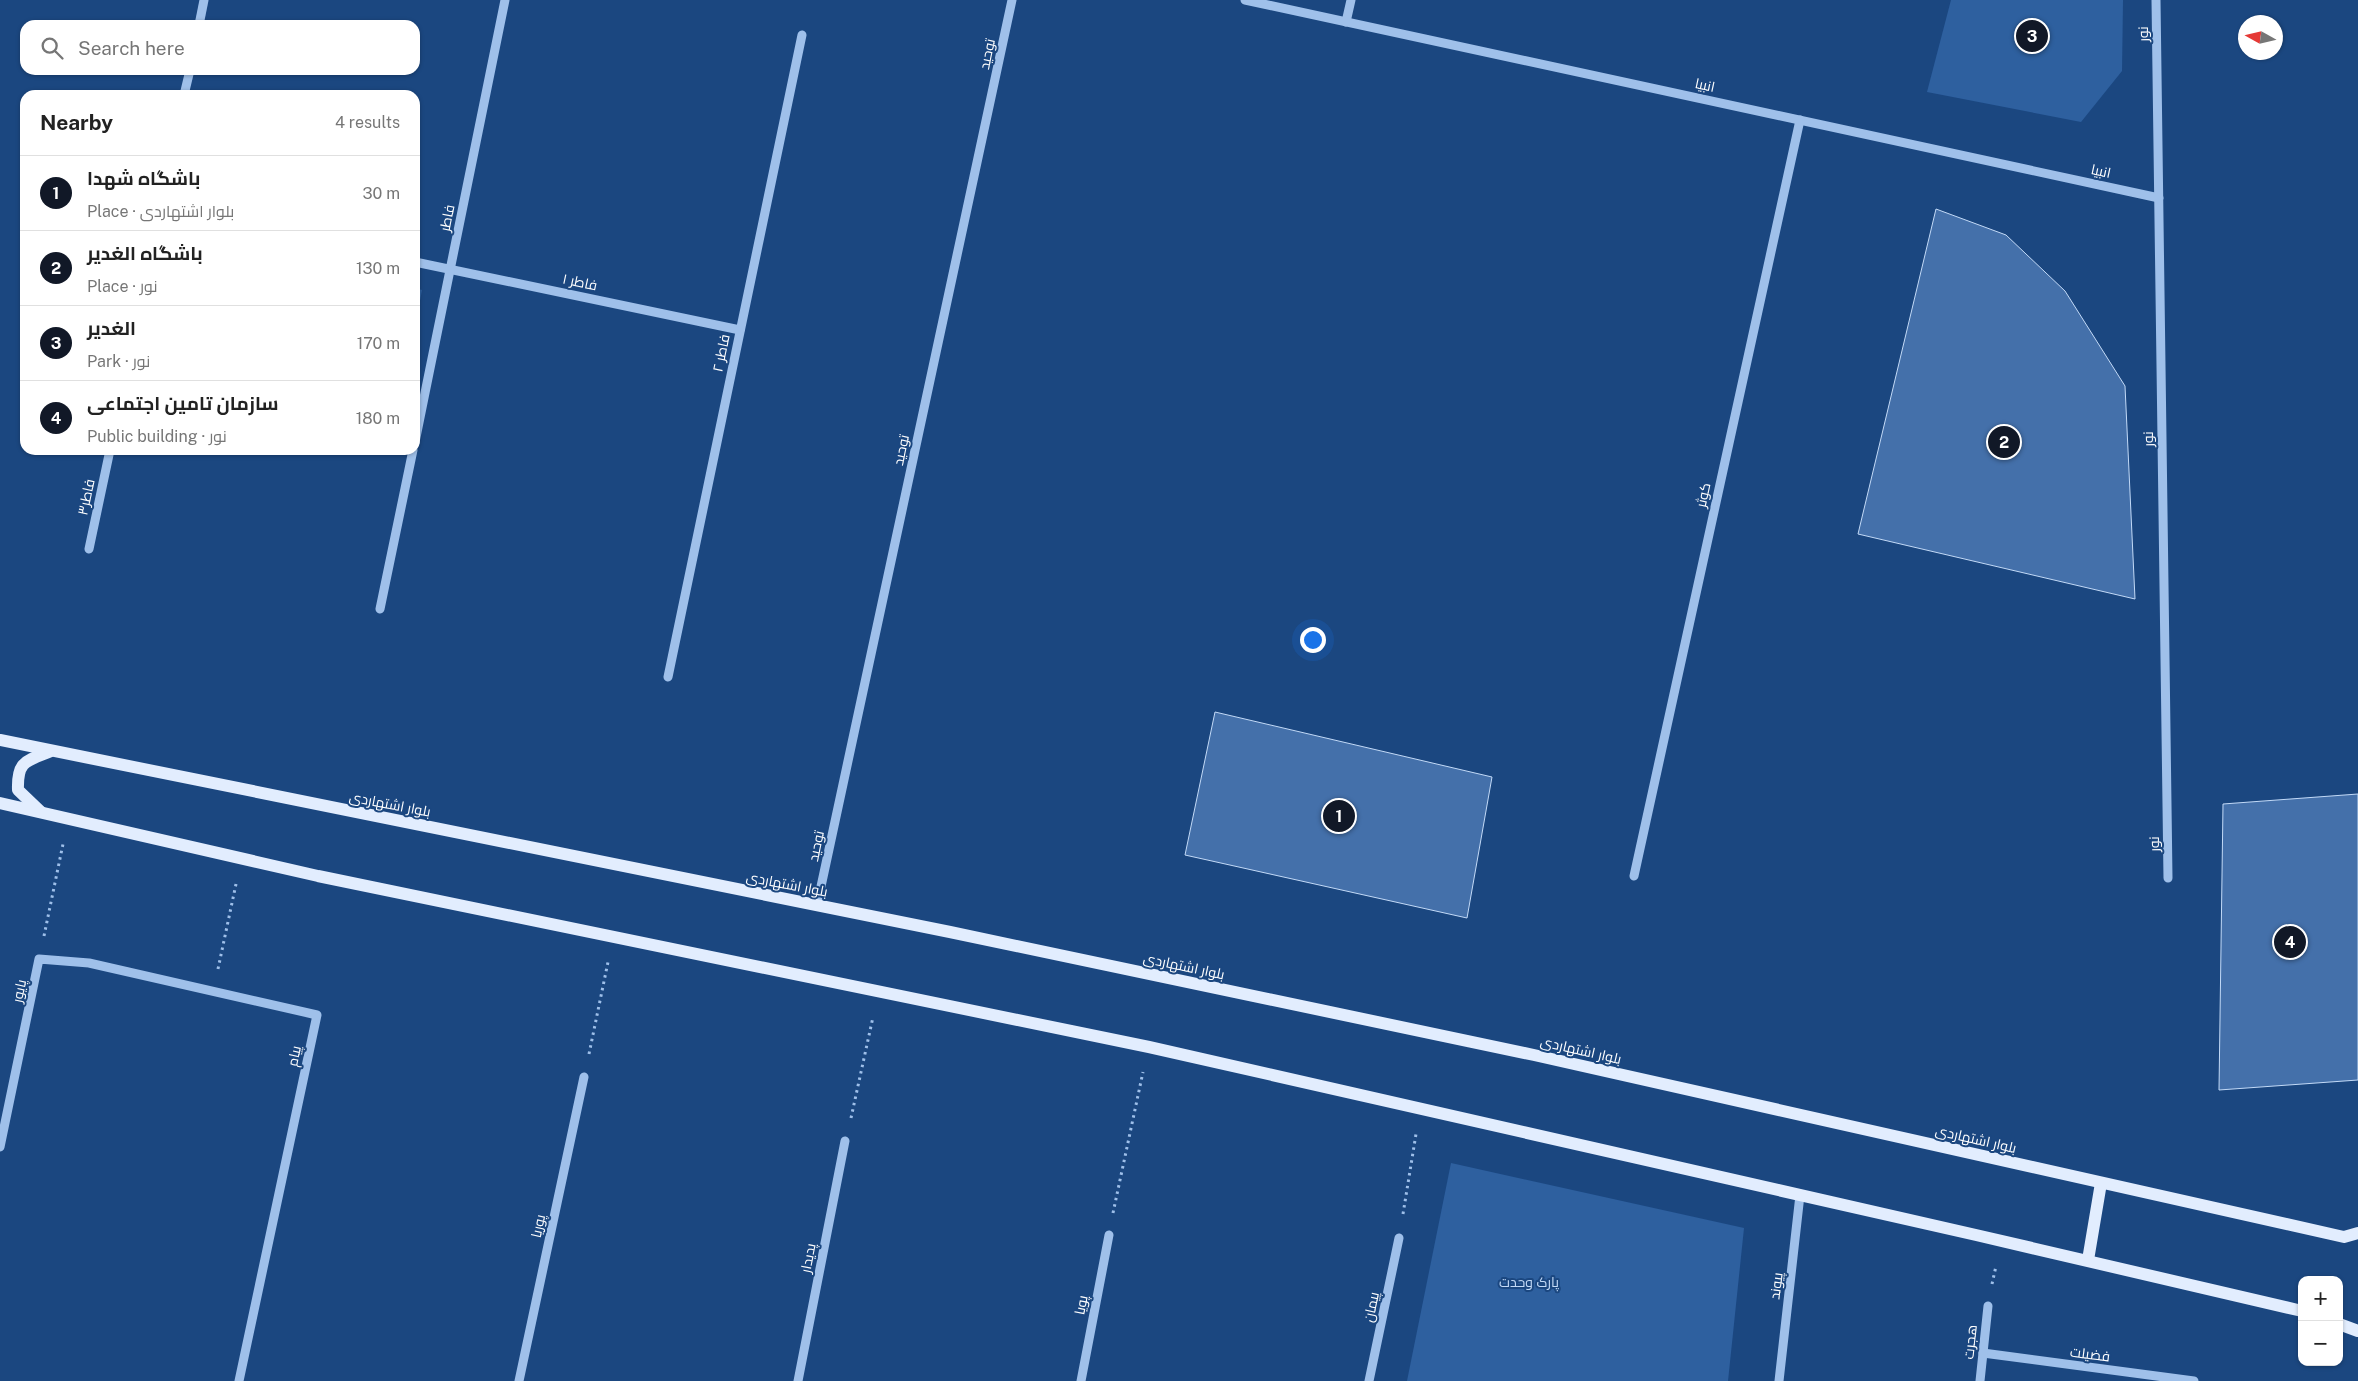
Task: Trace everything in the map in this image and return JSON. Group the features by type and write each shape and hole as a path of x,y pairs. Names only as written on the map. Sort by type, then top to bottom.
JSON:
{"main road":[{"name":"بلوار اشتهاردی","path":"0,740 49,752 818,905 1524,1053 2344,1237 2358,1233"},
{"path":"41,812 18,790 17,774 24,761 49,752"},
{"path":"0,803 242,858 613,937 1149,1047 2088,1260 2298,1310"},
{"path":"2088,1260 2101,1183"},
{"path":"2343,1325 2358,1331"}],"street":[{"path":"200,20 204,0"},
{"name":"فاطر","path":"420,418 505,0"},
{"name":"توحید","path":"818,905 1012,0"},
{"name":"انبیا","path":"1245,0 2159,198"},
{"path":"1346,22 1351,0"},
{"name":"نور","path":"2156,0 2168,878"},
{"name":"فاطر ۲","path":"668,677 802,35"},
{"path":"185,90 189,75"},
{"name":"کوثر","path":"1634,876 1800,120"},
{"name":"فاطر ۱","path":"420,263 740,330"},
{"name":"فاطر۳","path":"89,549 109,455"},
{"path":"380,609 412,455"},
{"name":"پیام","path":"40,959 89,963 317,1015 239,1381"},
{"name":"پایور","path":"0,1147 40,959"},
{"name":"پوریا","path":"519,1381 584,1077"},
{"name":"پدیدار","path":"798,1381 846,1141"},
{"name":"پیوند","path":"1779,1381 1800,1195"},
{"name":"پویا","path":"1081,1381 1108,1235"},
{"name":"پیمان","path":"1369,1381 1399,1238"},
{"name":"هجرت","path":"1980,1381 1988,1306"},
{"name":"فضیلت","path":"1983,1353 2194,1381"}],"path":[{"path":"40,959 68,818"},
{"path":"214,991 242,858"},
{"path":"584,1077 613,937"},
{"path":"846,1141 879,992"},
{"path":"1108,1235 1149,1047"},
{"path":"1399,1238 1420,1109"},
{"path":"1988,1306 2002,1241"}],"green space":[{"path":"1951,0 2123,0 2122,71 2081,122 1927,92"},
{"name":"پارک وحدت","path":"1451,1163 1744,1228 1728,1381 1407,1381"}],"building":[{"path":"1936,209 2006,235 2065,291 2125,386 2135,599 1858,534"},
{"path":"1215,712 1492,777 1467,918 1185,855"},
{"path":"2358,794 2358,1080 2219,1090 2223,804"}],"place":[{"name":"الغدیر","path":"2032,36"},
{"name":"باشگاه الغدیر","path":"2004,442"},
{"name":"باشگاه شهدا","path":"1339,816"},
{"name":"سازمان تامین اجتماعی","path":"2290,942"}]}
